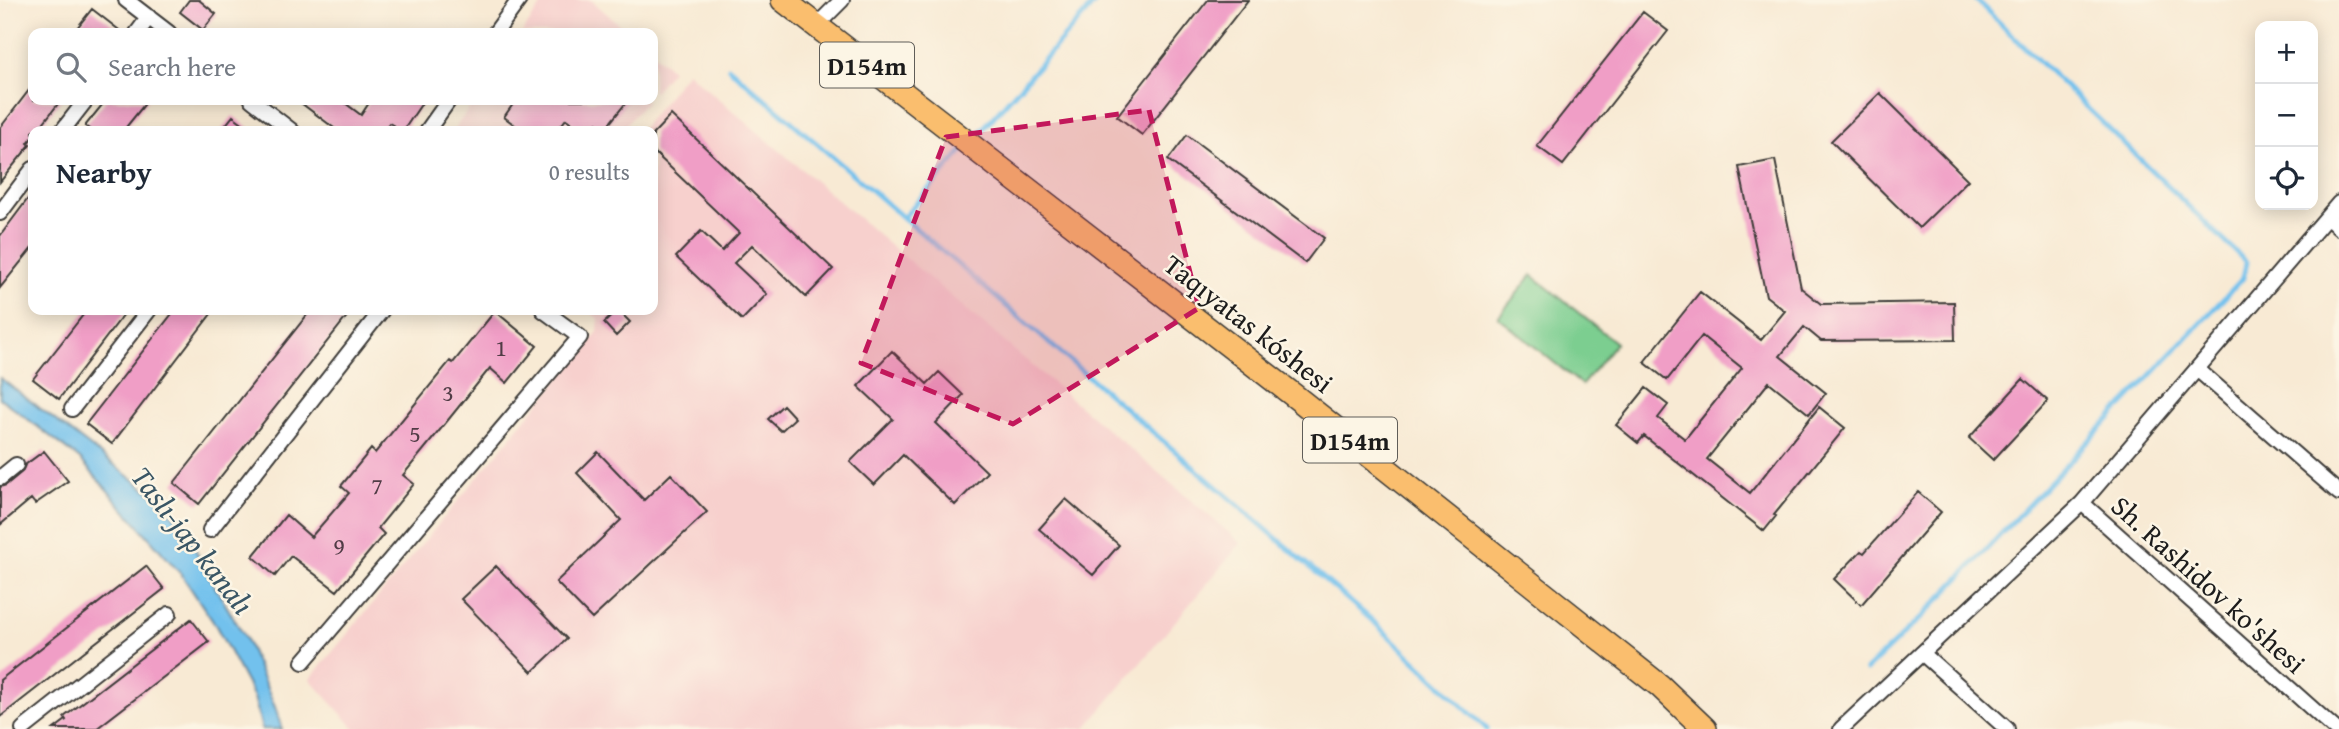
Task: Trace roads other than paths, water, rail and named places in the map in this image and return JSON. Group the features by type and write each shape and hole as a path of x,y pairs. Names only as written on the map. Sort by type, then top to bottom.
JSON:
{"main road":[{"name":"Taqıyatas kóshesi","path":"783,0 1303,403 1651,678 1704,729"}],"street":[{"path":"126,0 163,28"},
{"path":"499,28 519,0"},
{"path":"816,26 842,0"},
{"path":"141,28 149,17"},
{"path":"66,126 82,105"},
{"path":"258,105 283,126"},
{"path":"431,126 445,105"},
{"path":"0,212 28,176"},
{"path":"1841,729 2082,503 2339,203"},
{"path":"2327,217 2339,228"},
{"path":"72,409 145,315"},
{"path":"209,530 378,315"},
{"path":"303,663 580,337 550,315"},
{"path":"2197,369 2339,492"},
{"path":"0,478 16,465"},
{"name":"Sh. Rashidov ko'shesi","path":"2082,503 2335,729"},
{"path":"23,729 169,614"},
{"path":"1922,653 2007,729"}],"water":[{"path":"0,378 155,496 186,529 205,570 245,637 282,729 262,729 254,697 216,626 181,574 80,459 0,398"}],"waterway":[{"path":"973,140 1097,0"},
{"path":"1866,670 1930,609 2243,278 2246,262 1976,0"},
{"path":"729,68 1374,622 1487,729"},
{"path":"903,218 964,149"}],"water label":[{"name":"Taslı-jap kanalı","path":"193,540"}]}
